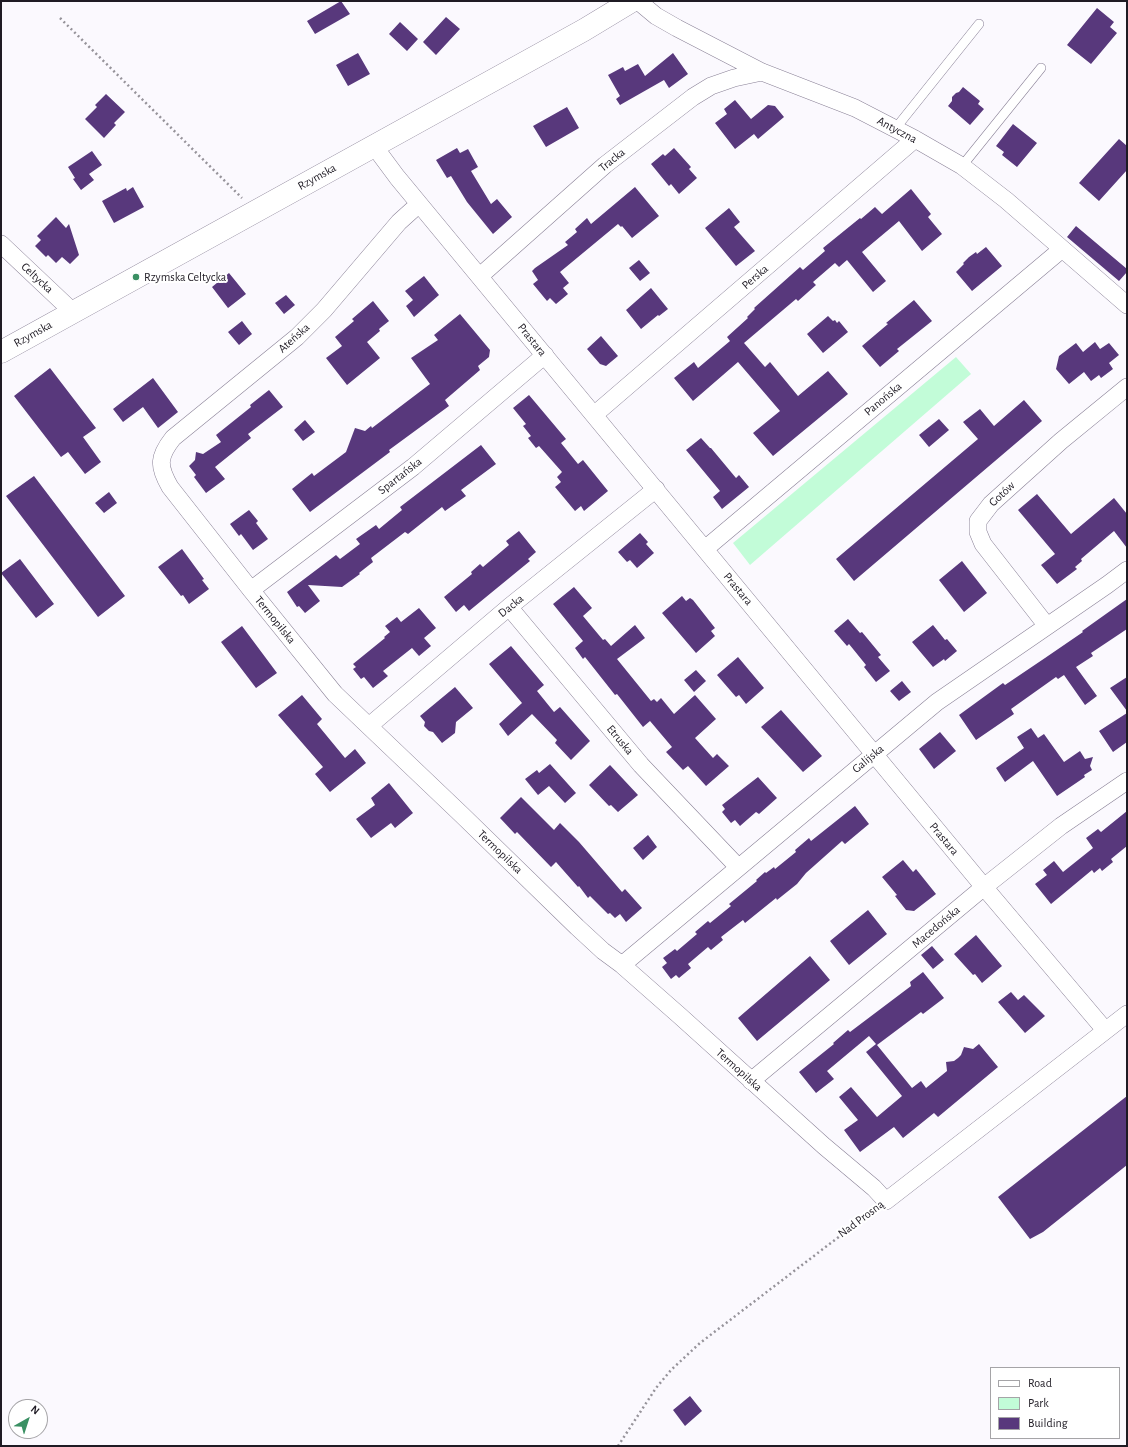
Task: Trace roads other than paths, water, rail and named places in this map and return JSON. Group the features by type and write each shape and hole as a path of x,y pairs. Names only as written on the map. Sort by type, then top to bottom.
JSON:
{"main road":[{"name":"Rzymska","path":"1,352 584,30 632,1"}],"street":[{"name":"Antyczna","path":"638,1 656,16 762,72 856,108 962,166 1006,200 1127,304"},
{"name":"Tracka","path":"480,276 605,165 693,97 711,86 734,78 762,72"},
{"name":"Perska","path":"594,415 915,139"},
{"name":"Prastara","path":"374,146 419,204 984,887 1105,1030"},
{"name":"Ateńska","path":"161,461 164,449 173,438 297,337 324,310 399,222 419,204"},
{"name":"Celtycka","path":"1,244 72,312"},
{"name":"Panońska","path":"705,549 1062,249"},
{"name":"Spartańska","path":"251,590 413,467 545,355"},
{"name":"Gotów","path":"1047,626 983,544 978,532 978,522 991,504 1002,493 1061,441 1127,387"},
{"name":"Termopilska","path":"161,461 163,475 170,487 335,694 577,927 622,965 824,1146 874,1188 886,1201"},
{"name":"Dacka","path":"369,726 509,607 656,490"},
{"name":"Galijska","path":"622,965 937,702 1127,570"},
{"name":"Etruska","path":"509,607 641,765 738,867"},
{"name":"Macedońska","path":"751,1080 984,887 1061,826 1127,781"},
{"name":"Nad Prosną","path":"886,1201 1127,1014"}],"lane":[{"path":"895,129 979,24"},
{"path":"962,166 1041,68"}],"place":[{"name":"Rzymska Celtycka","path":"136,277"}]}
